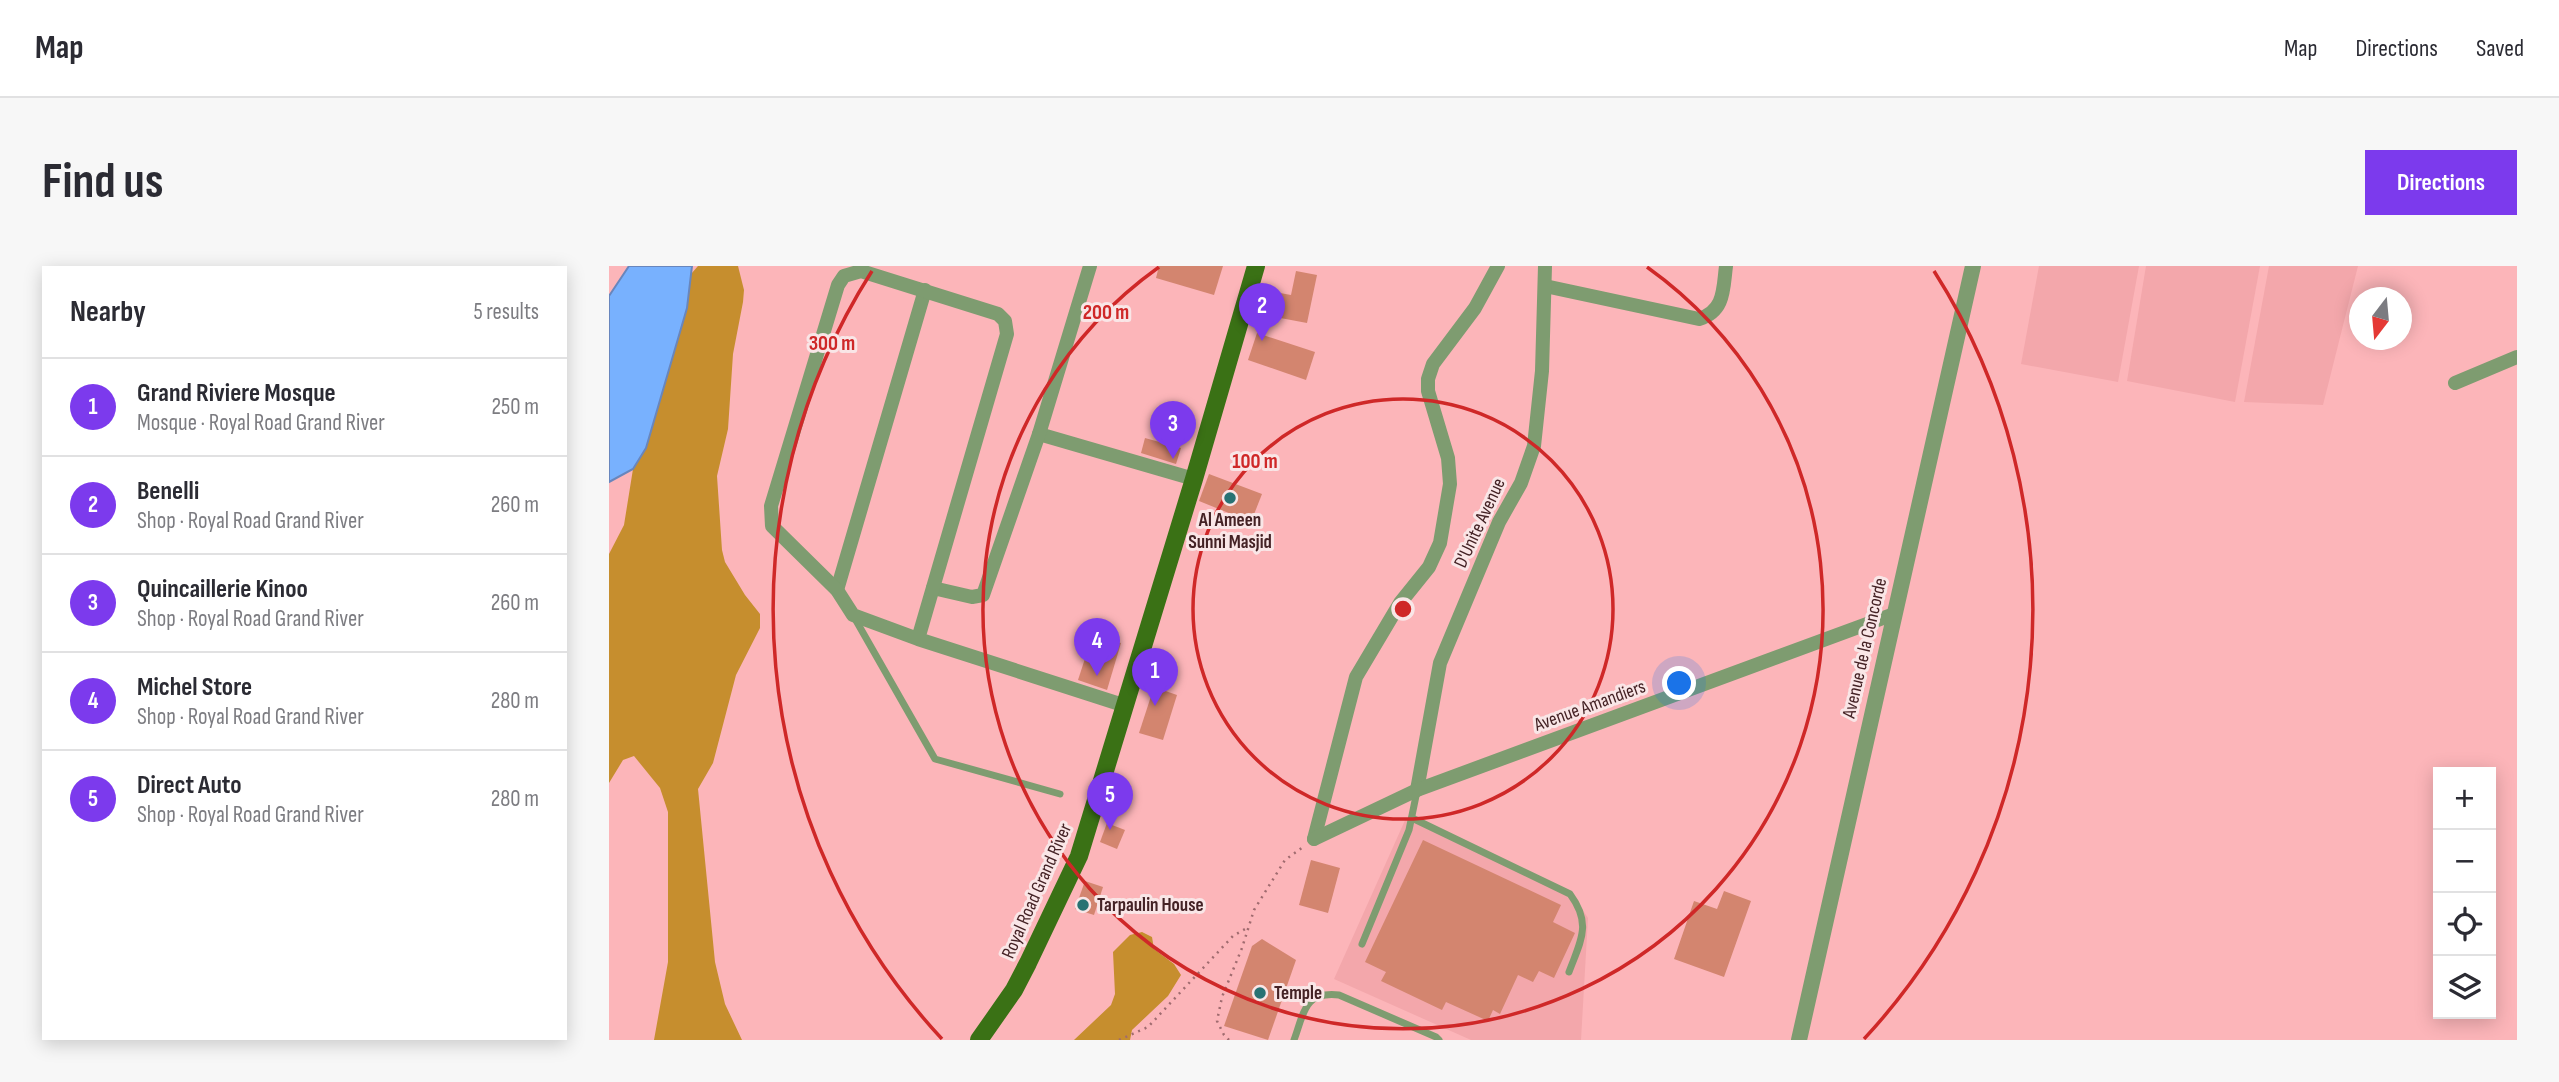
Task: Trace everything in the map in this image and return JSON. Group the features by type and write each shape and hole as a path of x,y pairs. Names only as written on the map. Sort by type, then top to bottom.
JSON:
{"main road":[{"name":"Royal Road Grand River","path":"979,1040 1013,990 1071,876 1089,826 1256,266"}],"street":[{"path":"933,588 972,597 983,595 1039,434 1090,266"},
{"path":"1314,839 1356,677 1400,603 1429,566 1440,543 1450,484 1448,458 1428,391 1427,379 1433,364 1475,308 1498,266"},
{"name":"D'Unite Avenue","path":"1417,790 1440,663 1499,522 1521,483 1534,446 1542,371 1545,266"},
{"path":"1545,286 1699,319 1711,316 1720,302 1726,266"},
{"name":"Avenue de la Concorde","path":"1799,1040 1973,266"},
{"path":"918,639 1007,334 1005,321 998,314 861,271 844,276 840,280 771,506 772,526 837,590 853,615 918,639 1126,706"},
{"path":"837,590 925,290"},
{"path":"2455,383 2517,357"},
{"path":"1039,434 1194,479"},
{"name":"Avenue Amandiers","path":"1314,839 1417,790 1894,614"}],"lane":[{"path":"853,615 935,759 1060,793"},
{"path":"1362,944 1412,818 1417,790"},
{"path":"1412,818 1570,894 1580,908 1584,928 1569,972"},
{"path":"1294,1040 1308,1003 1315,996 1325,994 1339,995 1439,1040"}],"path":[{"path":"1229,1040 1217,1021 1222,997 1254,910 1285,860 1314,839"},
{"path":"1119,1040 1148,1027 1233,936 1248,927"}],"shaded area":[{"path":"698,266 738,266 744,290 733,354 728,429 717,476 725,562 760,614 760,628 736,675 713,763 698,789 715,962 725,1004 742,1040 654,1040 668,962 668,812 660,788 634,756 623,760 609,783 609,554 624,525 633,469 691,274"},
{"path":"2039,266 2139,266 2118,382 2021,364"},
{"path":"2146,266 2260,266 2235,402 2127,381"},
{"path":"2269,266 2358,266 2353,287 2349,287 2349,302 2323,405 2244,402"},
{"path":"1406,818 1571,892 1588,918 1581,1040 1471,1040 1334,979"},
{"path":"1142,932 1152,937 1154,949 1174,964 1181,975 1168,996 1132,1030 1130,1040 1074,1040 1111,1005 1115,994 1113,952 1130,935"}],"water":[{"path":"629,266 692,266 687,308 646,448 633,469 609,482 609,296"}],"building":[{"path":"1159,266 1223,266 1214,295 1156,278"},
{"path":"1296,271 1317,275 1307,323 1275,317 1280,293 1291,295"},
{"path":"1257,333 1315,352 1306,380 1248,360"},
{"path":"1145,438 1181,448 1176,464 1141,453"},
{"name":"Al Ameen Sunni Masjid","path":"1209,474 1262,494 1251,522 1199,501"},
{"path":"1093,634 1121,643 1107,690 1078,680"},
{"path":"1154,687 1177,695 1163,740 1139,733"},
{"path":"1107,823 1125,830 1117,849 1100,842"},
{"path":"1423,840 1561,905 1553,922 1575,933 1554,978 1539,971 1533,982 1518,975 1500,1014 1493,1010 1488,1021 1446,1002 1442,1010 1381,981 1386,972 1365,962"},
{"path":"1311,860 1340,868 1328,913 1299,905"},
{"path":"1085,881 1103,887 1094,915 1075,909"},
{"path":"1724,891 1751,901 1724,977 1674,959 1694,901 1717,909"},
{"name":"Temple","path":"1262,939 1296,960 1268,1040 1224,1026 1252,946"}],"place":[{"name":"Benelli","path":"1262,341"},
{"name":"Quincaillerie Kinoo","path":"1173,459"},
{"name":"Al Ameen Sunni Masjid","path":"1230,498"},
{"name":"Michel Store","path":"1097,676"},
{"name":"Grand Riviere Mosque","path":"1155,706"},
{"name":"Direct Auto","path":"1110,830"},
{"name":"Tarpaulin House","path":"1083,905"},
{"name":"Temple","path":"1260,993"}]}
